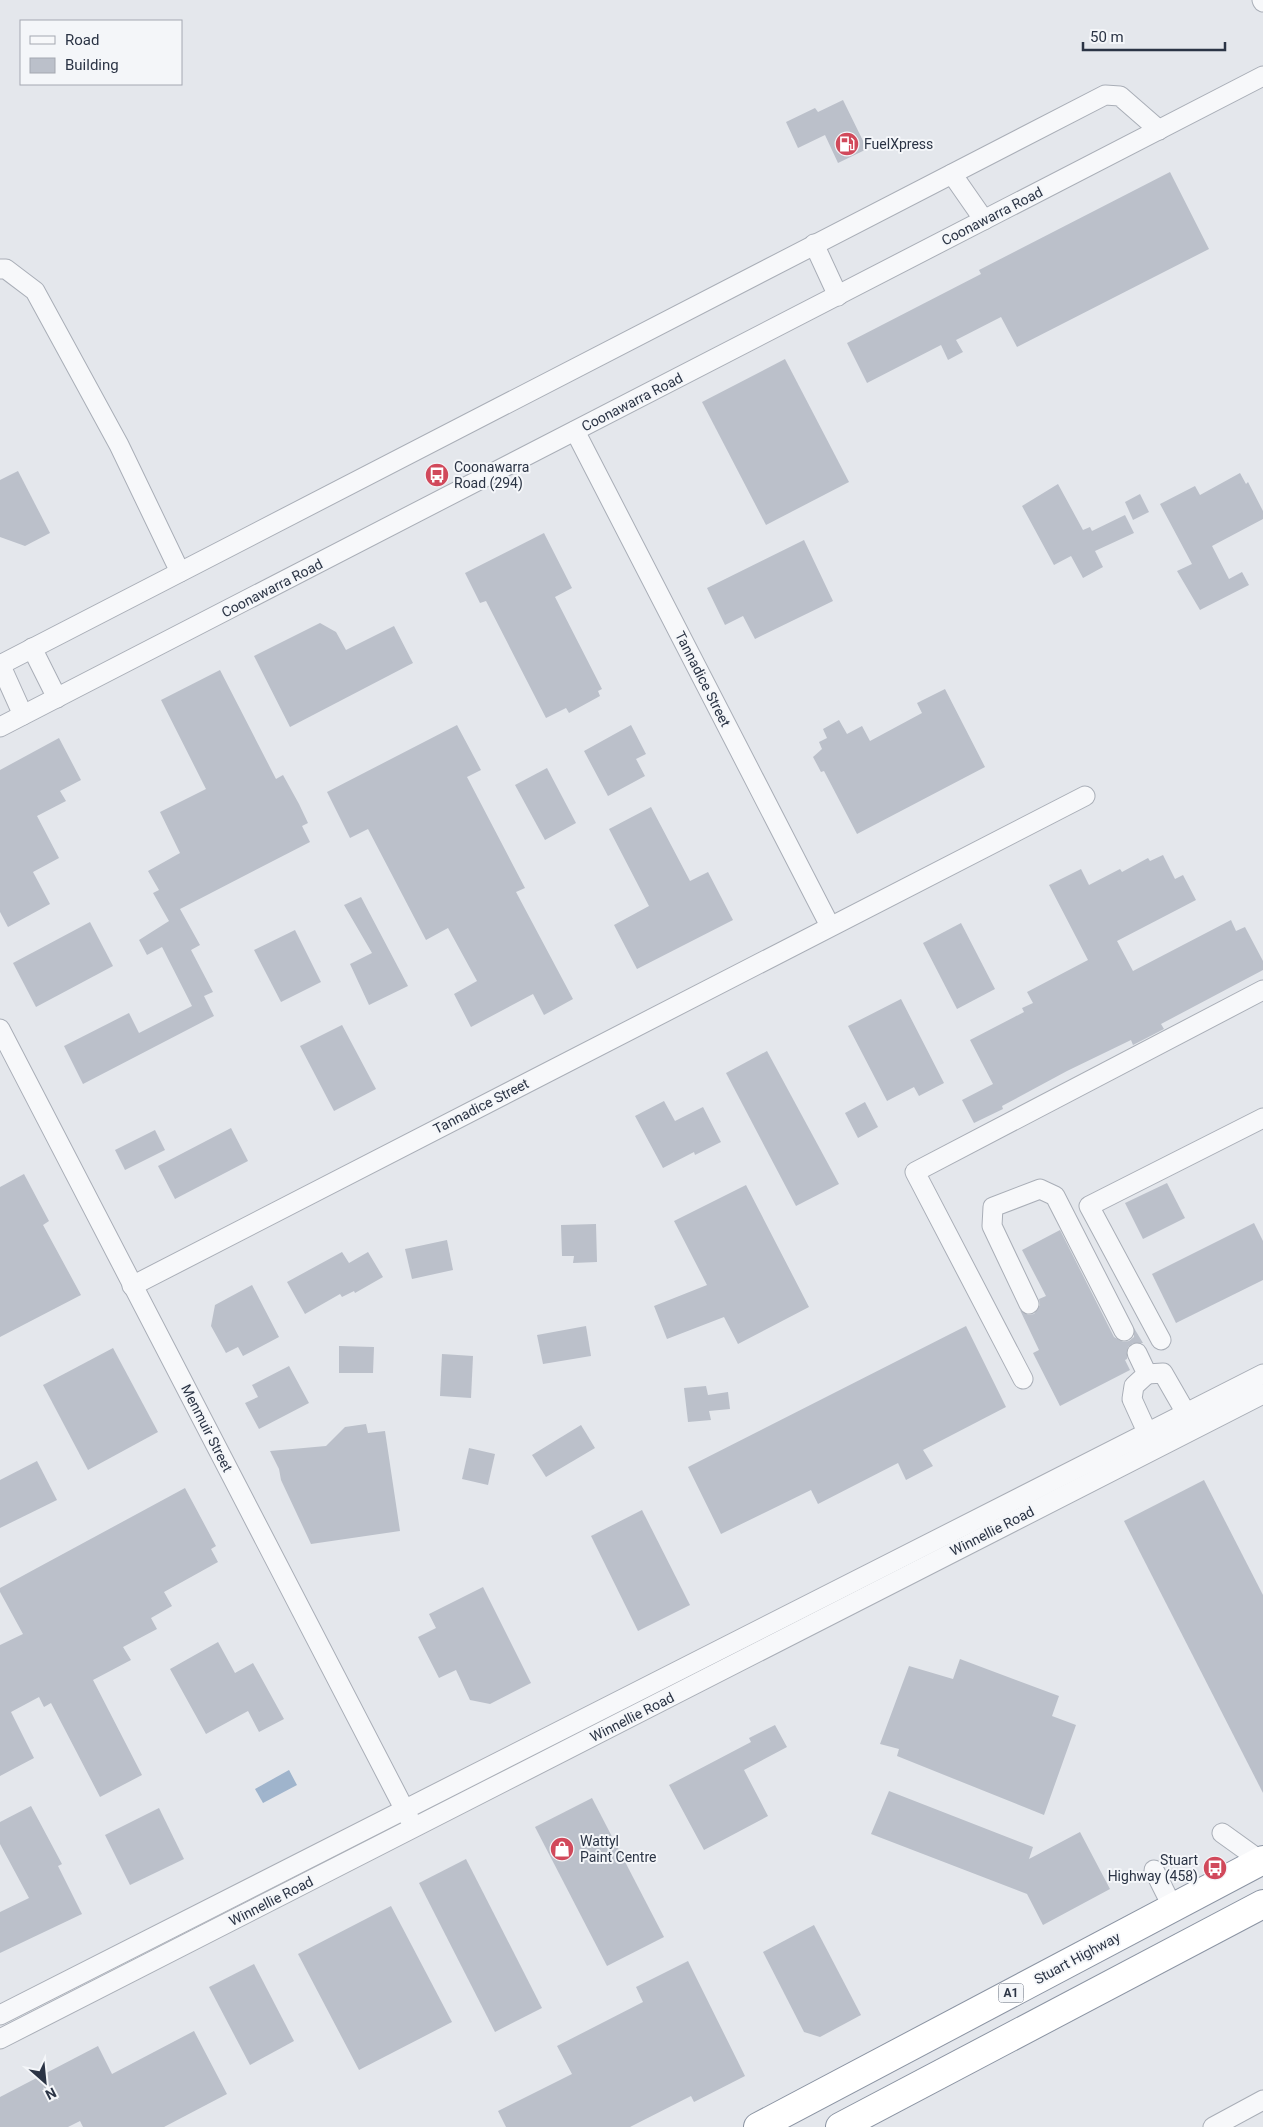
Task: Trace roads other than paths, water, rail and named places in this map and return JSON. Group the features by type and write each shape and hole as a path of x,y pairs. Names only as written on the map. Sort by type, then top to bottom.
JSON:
{"highway":[{"name":"Stuart Highway","path":"758,2127 1262,1860"},
{"path":"840,2127 1263,1904"},
{"path":"1112,1940 1130,1974"}],"street":[{"name":"Coonawarra Road","path":"0,727 1263,76"},
{"path":"23,716 0,665 814,244 1105,95 1120,96 1159,130"},
{"path":"952,174 984,220"},
{"path":"814,244 838,296"},
{"path":"0,269 6,269 35,291 119,445 180,572"},
{"name":"Tannadice Street","path":"575,431 830,926"},
{"path":"32,648 58,698"},
{"name":"Tannadice Street","path":"132,1286 1084,796"},
{"path":"1023,1379 916,1172 1263,990"},
{"name":"Menmuir Street","path":"0,1029 414,1828"},
{"path":"1161,1340 1089,1206 1263,1118"},
{"path":"1029,1304 992,1226 993,1207 1040,1189 1056,1196 1124,1330"},
{"path":"1137,1353 1147,1374"},
{"path":"1146,1432 1132,1399 1134,1386 1147,1374 1163,1374 1186,1413"},
{"name":"Winnellie Road","path":"0,2015 1263,1374"},
{"name":"Winnellie Road","path":"0,2039 1263,1394"},
{"path":"1222,1834 1262,1860"},
{"path":"1154,1870 1173,1908"},
{"path":"1213,2127 1263,2100"}],"water":[{"path":"289,1770 297,1785 263,1803 255,1789"}],"place":[{"name":"FuelXpress","path":"847,144"},
{"name":"Coonawarra Road (294)","path":"437,475"},
{"name":"Wattyl Paint Centre","path":"562,1849"},
{"name":"Stuart Highway (458)","path":"1215,1868"}]}
